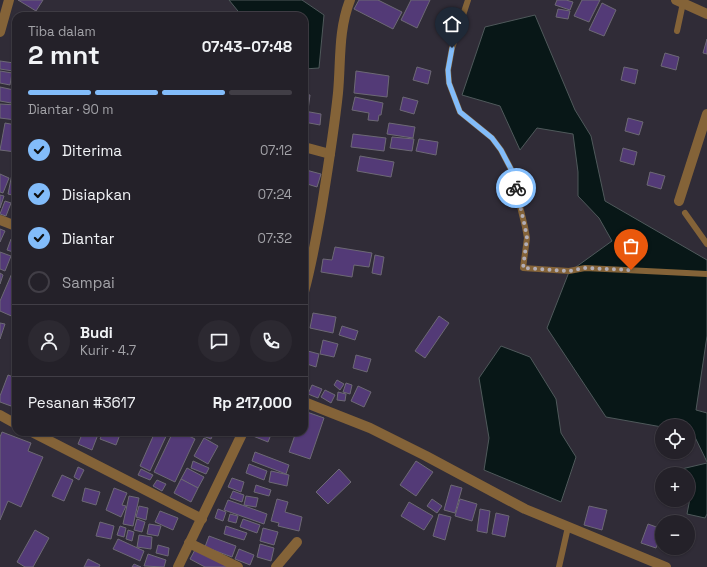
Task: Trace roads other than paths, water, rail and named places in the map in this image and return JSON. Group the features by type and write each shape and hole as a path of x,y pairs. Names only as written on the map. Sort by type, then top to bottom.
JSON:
{"street":[{"path":"0,32 9,0"},
{"path":"308,276 314,251 330,154 338,91 340,43 345,13 350,0"},
{"path":"680,2 707,14"},
{"path":"679,201 707,114"},
{"path":"308,148 330,154"},
{"path":"0,220 12,224"},
{"path":"308,404 370,428 525,509 666,567"},
{"path":"0,415 12,422"},
{"path":"40,436 202,519"},
{"path":"178,567 241,436"},
{"path":"276,567 297,542"},
{"path":"189,543 238,567"}],"lane":[{"path":"468,0 452,48 448,70 449,83 460,112 492,138 501,150 511,169 527,238 523,268 569,271 585,268 707,274"},
{"path":"677,31 680,2"},
{"path":"685,213 707,244"},
{"path":"559,567 568,527"}]}
